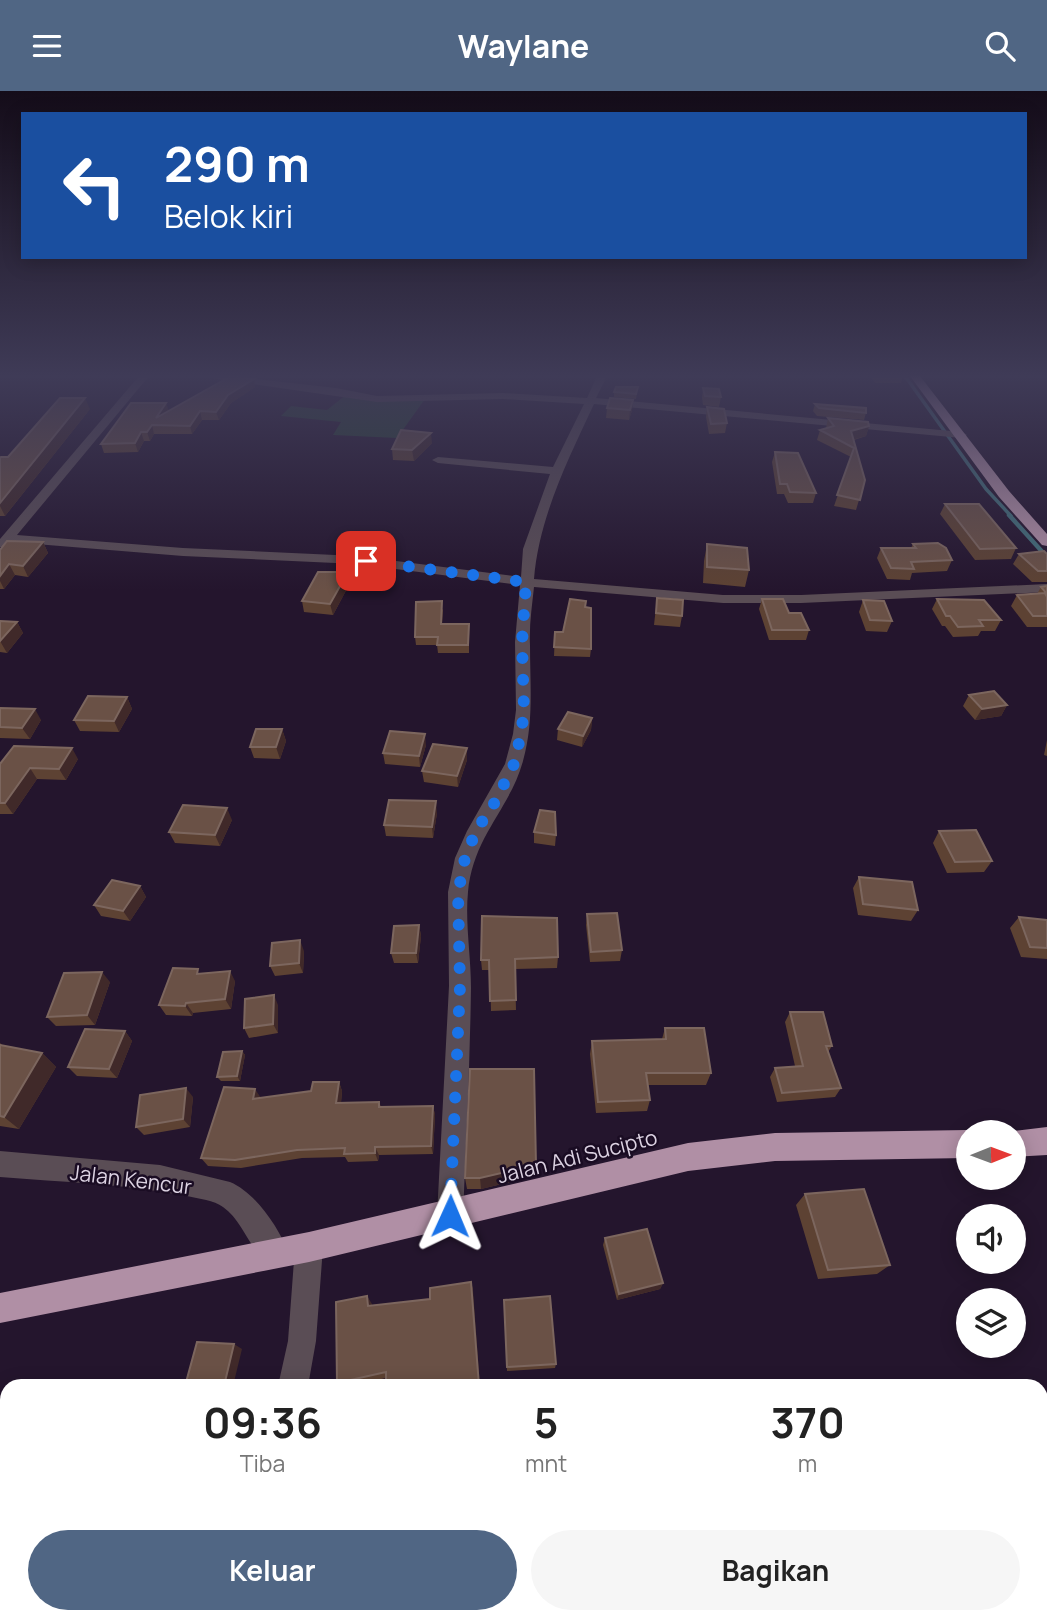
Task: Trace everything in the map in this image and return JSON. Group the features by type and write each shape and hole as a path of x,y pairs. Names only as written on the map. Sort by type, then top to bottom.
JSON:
{"highway":[{"path":"967,448 1047,542"},
{"path":"1026,1143 1047,1142"},
{"name":"Jalan Adi Sucipto","path":"0,1308 309,1247 450,1216 688,1157 775,1147 956,1144"}],"street":[{"path":"4,543 87,448"},
{"path":"450,1216 460,986 458,893 465,858 476,831 495,802 514,764 524,711 522,642 530,549 557,471 569,448"},
{"path":"438,460 557,471"},
{"path":"0,525 17,526"},
{"path":"4,543 357,560 526,582 753,600 1047,588"},
{"name":"Jalan Kencur","path":"0,1164 160,1178 209,1188 230,1195 247,1212 275,1253"},
{"path":"294,1379 302,1341 309,1247"}],"building":[{"path":"16,448 45,448 0,503 0,458 8,457"},
{"path":"393,448 415,448 412,450"},
{"path":"854,448 865,480 860,500 837,495"},
{"path":"775,452 798,453 816,493 790,492 787,484 780,484"},
{"path":"945,504 979,504 1016,548 980,549"},
{"path":"7,541 43,542 23,566 9,564 0,576 0,550"},
{"path":"938,543 946,548 952,560 911,562 914,569 891,568 881,548 916,548 913,544"},
{"path":"707,544 747,548 749,570 707,567"},
{"path":"1044,551 1047,554 1047,571 1038,571 1019,554"},
{"path":"318,572 348,572 330,604 302,601"},
{"path":"1045,593 1047,616 1033,616 1017,595"},
{"path":"657,598 683,600 682,616 656,613"},
{"path":"570,599 586,601 585,607 591,608 591,649 554,647 555,632 563,632"},
{"path":"762,599 783,599 789,613 801,613 809,630 772,630"},
{"path":"937,599 984,600 1001,620 979,620 983,626 958,627 950,616 946,616"},
{"path":"863,600 884,601 892,621 870,620"},
{"path":"442,601 441,624 469,624 468,645 437,645 438,637 415,637 416,602"},
{"path":"0,621 17,622 0,641"},
{"path":"994,691 1007,705 982,709 969,695"},
{"path":"88,696 127,697 114,721 74,720"},
{"path":"0,708 35,709 22,728 0,727"},
{"path":"568,712 592,718 583,736 558,729"},
{"path":"256,729 282,729 276,747 250,747"},
{"path":"390,731 425,734 419,756 383,753"},
{"path":"433,744 467,748 457,776 422,771"},
{"path":"14,746 72,748 59,769 30,768 5,803 0,803 0,764"},
{"path":"389,800 436,801 432,827 384,825"},
{"path":"183,805 227,808 215,835 169,832"},
{"path":"540,810 555,812 556,835 534,832"},
{"path":"976,830 992,861 955,862 939,831"},
{"path":"859,877 912,882 918,910 863,904"},
{"path":"112,880 140,886 123,911 94,905"},
{"path":"617,913 622,950 591,952 587,914"},
{"path":"482,916 557,918 558,957 515,959 516,1000 490,1001 489,960 481,960"},
{"path":"1019,917 1047,920 1047,948 1030,947"},
{"path":"419,925 416,953 391,953 394,926"},
{"path":"300,940 299,963 270,966 272,943"},
{"path":"173,968 198,969 197,974 230,971 225,999 186,1003 185,1006 159,1005"},
{"path":"102,972 87,1015 47,1017 64,973"},
{"path":"274,995 273,1024 244,1028 245,999"},
{"path":"790,1012 823,1012 832,1046 826,1046 841,1088 782,1093 775,1068 803,1066"},
{"path":"665,1028 704,1028 711,1073 646,1073 650,1100 598,1102 592,1041 666,1039"},
{"path":"85,1029 125,1031 109,1069 68,1067"},
{"path":"0,1045 42,1053 4,1117 0,1116"},
{"path":"242,1051 237,1076 217,1077 223,1052"},
{"path":"470,1069 534,1069 536,1165 480,1178 465,1178"},
{"path":"313,1082 339,1082 336,1103 379,1102 379,1107 433,1106 431,1146 375,1147 375,1153 344,1154 345,1148 297,1150 235,1160 201,1158 224,1087 255,1089 253,1099 311,1091"},
{"path":"186,1088 183,1119 136,1127 140,1095"},
{"path":"864,1189 890,1265 828,1270 805,1194"},
{"path":"647,1229 663,1283 619,1294 605,1238"},
{"path":"471,1282 478,1379 386,1379 386,1372 355,1379 337,1379 336,1302 367,1296 368,1306 430,1299 430,1288"},
{"path":"550,1296 556,1364 507,1367 504,1300"},
{"path":"197,1342 234,1344 226,1379 187,1379"}],"waterway":[{"path":"956,448 986,489 1011,516"},
{"path":"1009,515 1047,557"}],"route":[{"path":"366,561 526,582 522,642 524,711 521,734 514,764 495,802 476,831 465,858 458,893 460,986 450,1216"}]}
